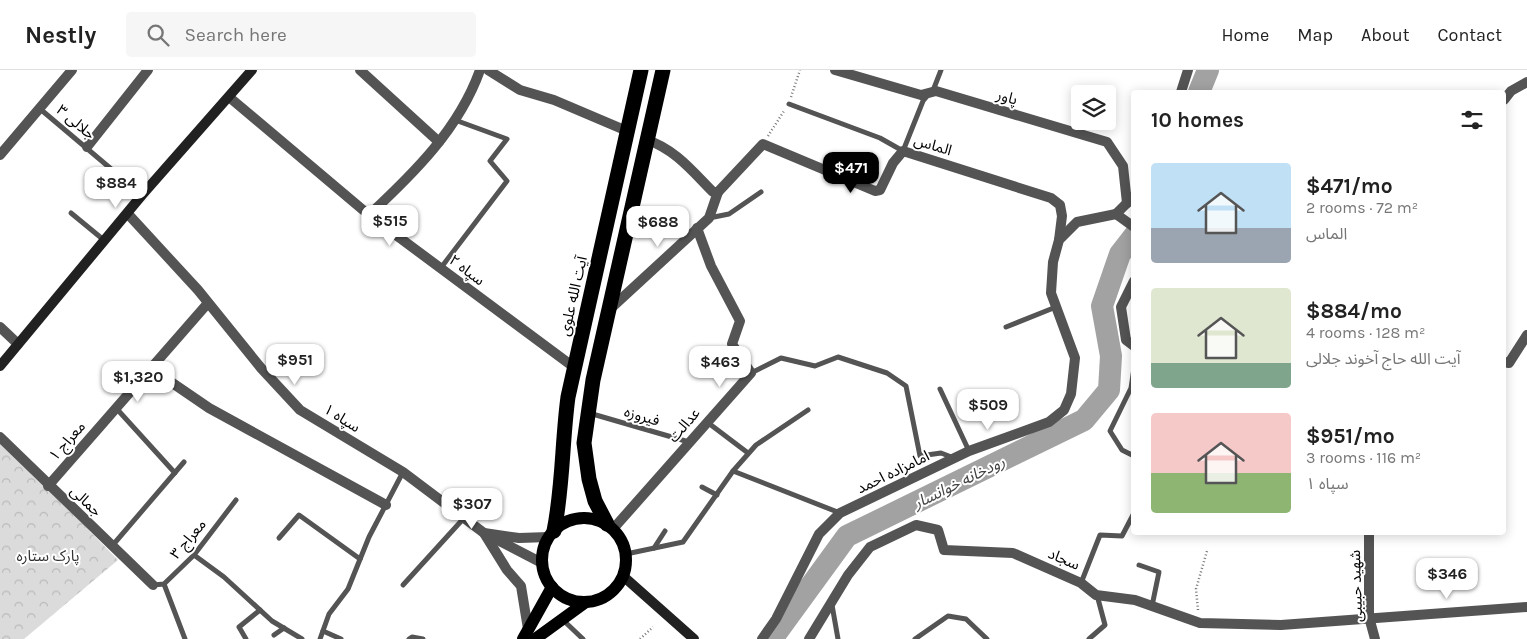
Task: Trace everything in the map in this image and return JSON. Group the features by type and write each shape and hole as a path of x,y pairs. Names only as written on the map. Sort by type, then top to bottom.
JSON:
{"highway":[{"name":"آیت الله علوی","path":"551,534 559,506 568,396 641,70"},
{"path":"610,527 595,502 589,479 584,443 593,380 663,70"}],"main road":[{"path":"529,636 562,620 586,602 609,595 623,576 626,554 622,540 610,527 591,518 573,519 551,534 544,549 542,563 545,576 552,587 567,599 586,602"},
{"path":"529,636 552,587"}],"street":[{"path":"0,155 72,70"},
{"path":"87,147 148,70"},
{"path":"0,366 142,195 252,70"},
{"path":"360,70 439,142"},
{"path":"369,216 409,178 439,142 473,90 480,70"},
{"path":"488,70 520,90 554,100 627,130"},
{"name":"پاور","path":"835,70 921,95 936,92 1106,142 1124,166 1130,200"},
{"path":"1182,90 1188,70"},
{"path":"1506,97 1511,91 1527,82"},
{"name":"سپاه ۲","path":"228,97 369,216 574,368"},
{"path":"609,311 709,218 718,192 713,192 673,152 661,144 647,140"},
{"name":"الماس","path":"718,192 763,144 875,191 880,190 893,163 904,151 1051,198 1060,205 1062,216 1059,240"},
{"path":"1059,240 1077,222 1116,214 1130,200"},
{"name":"سپاه ۱","path":"128,214 208,303 261,368 300,410 403,472 484,533"},
{"path":"1116,214 1131,225"},
{"path":"697,228 711,266 740,321 732,344 751,373"},
{"name":"امامزاده احمد","path":"762,639 776,619 819,534 840,513 969,451 1049,422 1064,410 1071,394 1075,358 1051,293 1053,262 1059,240"},
{"path":"1131,287 1121,307 1126,340 1131,344"},
{"name":"معراج ۱","path":"48,486 208,303"},
{"path":"0,327 18,344"},
{"path":"1506,362 1509,363 1527,335"},
{"path":"154,366 168,380 209,408 386,506"},
{"name":"عدالت","path":"610,527 690,442 751,373"},
{"name":"جمالی","path":"0,437 48,486 153,585"},
{"name":"سجاد","path":"809,639 848,575 870,547 916,525 938,530 944,550 1012,553 1082,583 1096,595"},
{"path":"484,533 519,538 551,534"},
{"path":"484,533 542,563"},
{"path":"484,533 507,570 521,586 529,636"},
{"name":"شهید حبیبی","path":"1369,535 1369,617 1375,639"},
{"path":"623,576 694,639"},
{"path":"1096,595 1135,600 1200,624 1281,625 1369,617 1527,607"}],"lane":[{"path":"789,104 880,138 904,151 923,101 941,70"},
{"name":"جلالی ۳","path":"39,108 142,195"},
{"path":"440,269 507,181 490,161 507,139 455,120"},
{"path":"709,218 729,214 761,192"},
{"path":"72,213 105,241"},
{"path":"1006,327 1056,307"},
{"path":"751,373 781,358 815,366 838,356 887,373 906,386 920,456 941,453 954,459"},
{"path":"1131,383 1110,431 1122,450 1131,454"},
{"path":"940,390 969,451"},
{"path":"116,408 175,473"},
{"path":"626,554 683,542 748,453 756,445 808,410"},
{"name":"فیروزه","path":"588,413 690,442"},
{"path":"707,422 748,453"},
{"path":"112,546 184,462"},
{"path":"733,471 840,513"},
{"path":"320,639 329,614 348,589 403,472"},
{"path":"702,487 717,495"},
{"name":"معراج ۳","path":"164,584 194,555 236,500"},
{"path":"279,538 299,515 360,560"},
{"path":"403,585 464,518"},
{"path":"1082,583 1100,535 1122,536 1131,519"},
{"path":"654,549 665,531"},
{"path":"194,555 224,577 260,610 302,639"},
{"path":"1139,566 1159,572 1152,606"},
{"path":"153,585 164,584 185,639"},
{"path":"1089,639 1105,625 1096,595"},
{"path":"831,602 838,639"},
{"path":"246,639 238,627 260,610"},
{"path":"915,639 948,616 966,619 987,639"},
{"path":"562,620 583,639"},
{"path":"274,635 284,628"},
{"path":"322,631 341,639"},
{"path":"409,639 416,637 423,639"}],"path":[{"path":"634,198 686,238"},
{"path":"1200,624 1196,589 1207,551"},
{"path":"640,639 654,627"}],"green space":[{"name":"پارک ستاره","path":"0,440 118,560 24,639 0,639"}],"waterway":[{"name":"رودخانه خوانسار","path":"1200,90 1208,70"},
{"name":"رودخانه خوانسار","path":"772,639 847,536 1084,420 1109,390 1111,356 1102,306 1120,254 1131,240"}]}
